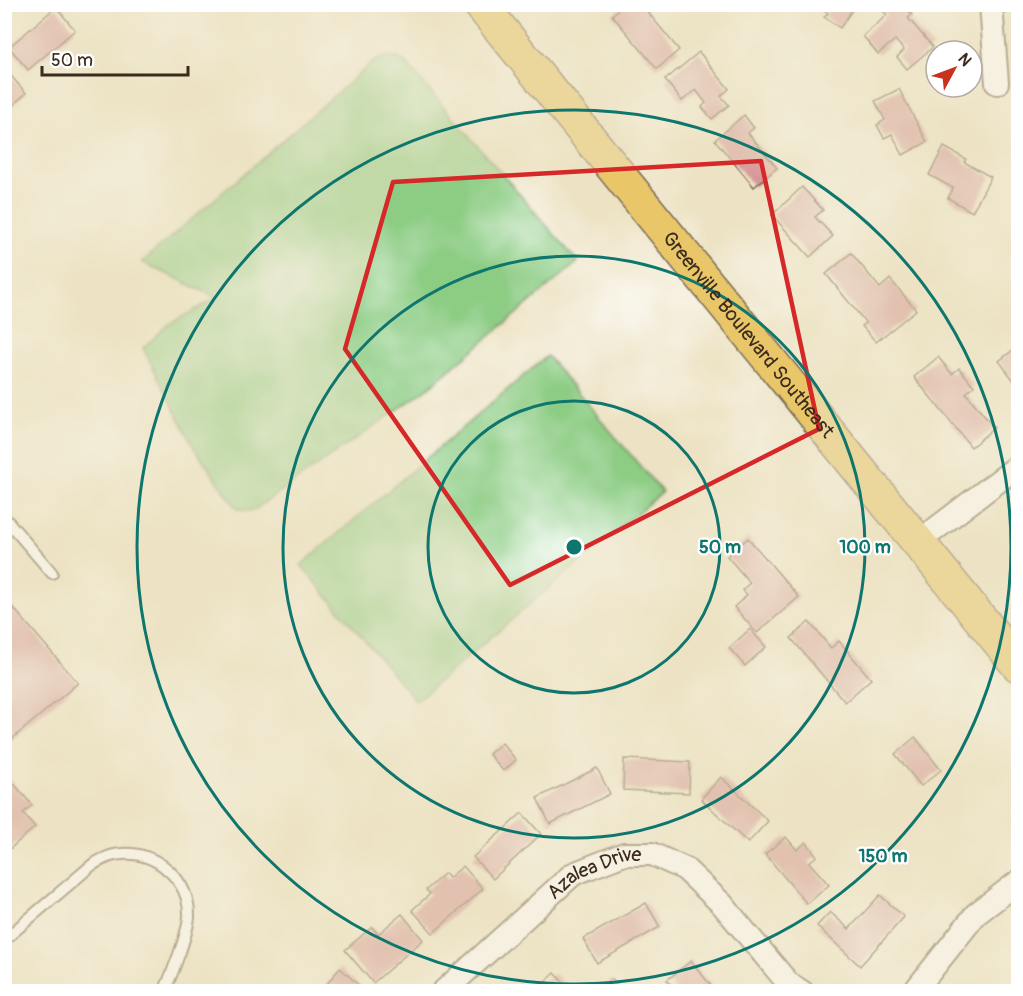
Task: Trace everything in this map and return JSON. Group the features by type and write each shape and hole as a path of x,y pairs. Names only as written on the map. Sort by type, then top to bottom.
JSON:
{"highway":[{"name":"Greenville Boulevard Southeast","path":"480,4 1018,665"}],"street":[{"path":"991,4 997,83"},
{"path":"917,543 1018,466"},
{"name":"Azalea Drive","path":"443,992 573,874 624,854 652,854 685,868 722,904 788,983 802,992"},
{"path":"914,992 976,914 1018,882"}],"lane":[{"path":"4,517 52,573"},
{"path":"4,940 101,860 120,854 137,854 152,859 169,871 178,880 186,894 189,915 187,930 164,992"}],"highlighted area":[{"path":"761,161 819,429 510,585 345,349 393,182"}],"green space":[{"path":"385,57 399,58 407,64 578,262 423,392 254,510 237,509 194,447 143,348 169,324 217,298 142,262 374,61"},
{"path":"547,356 662,492 416,701 301,565"}],"building":[{"path":"624,4 641,4 679,50 657,69 612,15"},
{"path":"815,4 856,4 840,28 824,17 828,13"},
{"path":"888,4 896,4 902,11 905,7 912,15 908,18 926,39 924,39 924,55 907,69 897,57 904,50 895,40 878,54 863,36 887,15 882,10"},
{"path":"56,7 75,30 28,70 9,47"},
{"path":"699,52 729,89 721,96 729,105 712,119 702,107 706,103 696,90 682,101 665,80"},
{"path":"5,69 26,93 5,113"},
{"path":"899,89 927,142 903,155 892,134 884,138 877,125 885,120 875,101"},
{"path":"744,115 754,128 748,133 777,168 754,187 715,140"},
{"path":"944,147 966,159 964,162 991,177 972,212 948,198 953,188 929,175"},
{"path":"802,187 823,210 815,217 833,236 810,257 772,215"},
{"path":"851,253 880,288 890,279 916,310 876,342 862,326 866,323 826,274"},
{"path":"1018,346 1018,386 999,361"},
{"path":"938,357 952,374 959,368 974,386 966,393 994,428 971,447 914,377"},
{"path":"748,538 799,597 757,633 734,607 747,595 742,590 750,583 727,556"},
{"path":"4,597 78,683 4,746"},
{"path":"809,622 831,648 839,641 871,679 845,702 791,638"},
{"path":"750,629 766,647 745,666 729,648"},
{"path":"915,737 941,770 921,786 895,754"},
{"path":"502,743 516,760 503,771 489,754"},
{"path":"624,759 690,762 689,793 623,790"},
{"path":"597,768 610,794 550,824 537,798"},
{"path":"4,772 32,805 23,813 35,827 4,854"},
{"path":"721,777 768,821 748,843 701,799"},
{"path":"522,813 541,834 493,879 473,857"},
{"path":"786,837 797,850 806,842 817,856 809,862 829,885 807,904 765,854"},
{"path":"463,866 483,889 433,933 412,910 430,894 426,890 445,873 449,878"},
{"path":"880,895 904,917 860,966 817,926 830,912 849,929"},
{"path":"646,903 660,927 597,963 583,939"},
{"path":"402,914 423,940 373,983 345,950 372,927 378,934"},
{"path":"691,961 716,992 677,992 667,980"},
{"path":"340,968 362,988 359,992 320,992"},
{"path":"555,973 571,992 534,992"},
{"path":"612,979 622,992 597,992"}]}
